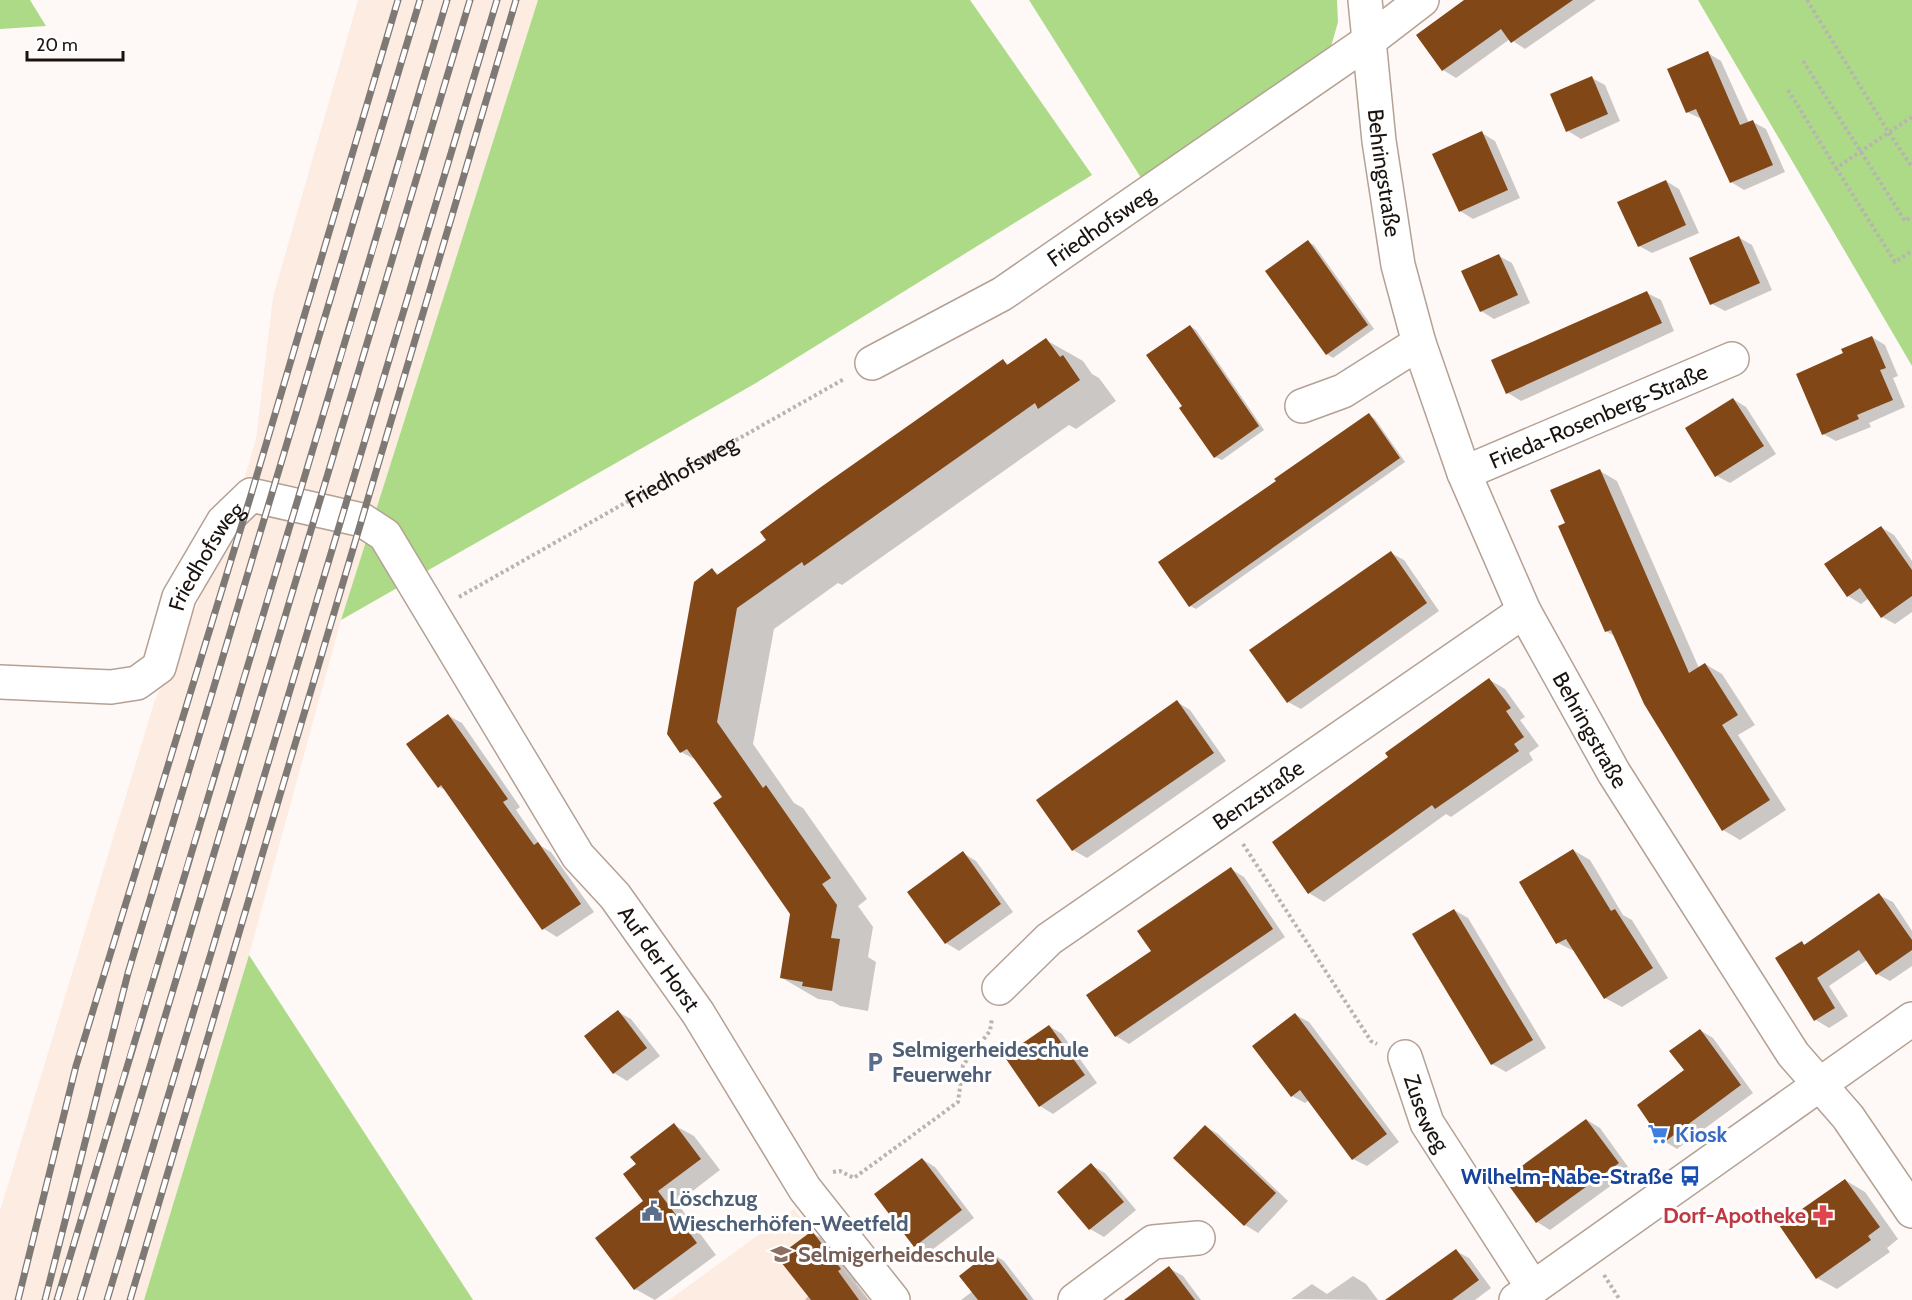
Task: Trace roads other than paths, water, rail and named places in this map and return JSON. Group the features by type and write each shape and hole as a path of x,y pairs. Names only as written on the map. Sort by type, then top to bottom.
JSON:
{"street":[{"name":"Behringstraße","path":"1365,0 1377,122 1398,265 1419,343 1464,473 1524,611 1614,773 1793,1054 1820,1085"},
{"name":"Friedhofsweg","path":"872,363 1002,294 1370,40 1422,0"},
{"path":"1302,406 1343,391 1419,343"},
{"name":"Frieda-Rosenberg-Straße","path":"1464,473 1732,358"},
{"name":"Friedhofsweg","path":"0,682 111,687 137,683 159,667 180,597 222,522 251,495 362,520 385,536 432,612"},
{"name":"Benzstraße","path":"999,988 1049,939 1524,611"},
{"name":"Auf der Horst","path":"432,612 578,856 615,896 698,1013 806,1189 893,1300"},
{"path":"1525,1294 1912,1020"},
{"name":"Zuseweg","path":"1405,1057 1427,1123 1525,1294"},
{"path":"1820,1085 1848,1117 1912,1211"},
{"path":"1075,1300 1153,1242 1198,1238"}],"railway":[{"path":"18,1300 76,1066 251,495 398,0"},
{"path":"45,1300 128,973 420,0"},
{"path":"57,1300 447,0"},
{"path":"80,1300 470,0"},
{"path":"107,1300 497,0"},
{"path":"130,1300 516,0"}],"place":[{"name":"Selmigerheideschule Feuerwehr","path":"875,1062"},
{"name":"Kiosk","path":"1658,1134"},
{"name":"Wilhelm-Nabe-Straße","path":"1690,1176"},
{"name":"Löschzug Wiescherhöfen-Weetfeld","path":"652,1211"},
{"name":"Dorf-Apotheke","path":"1823,1215"},
{"name":"Selmigerheideschule","path":"781,1254"}]}
